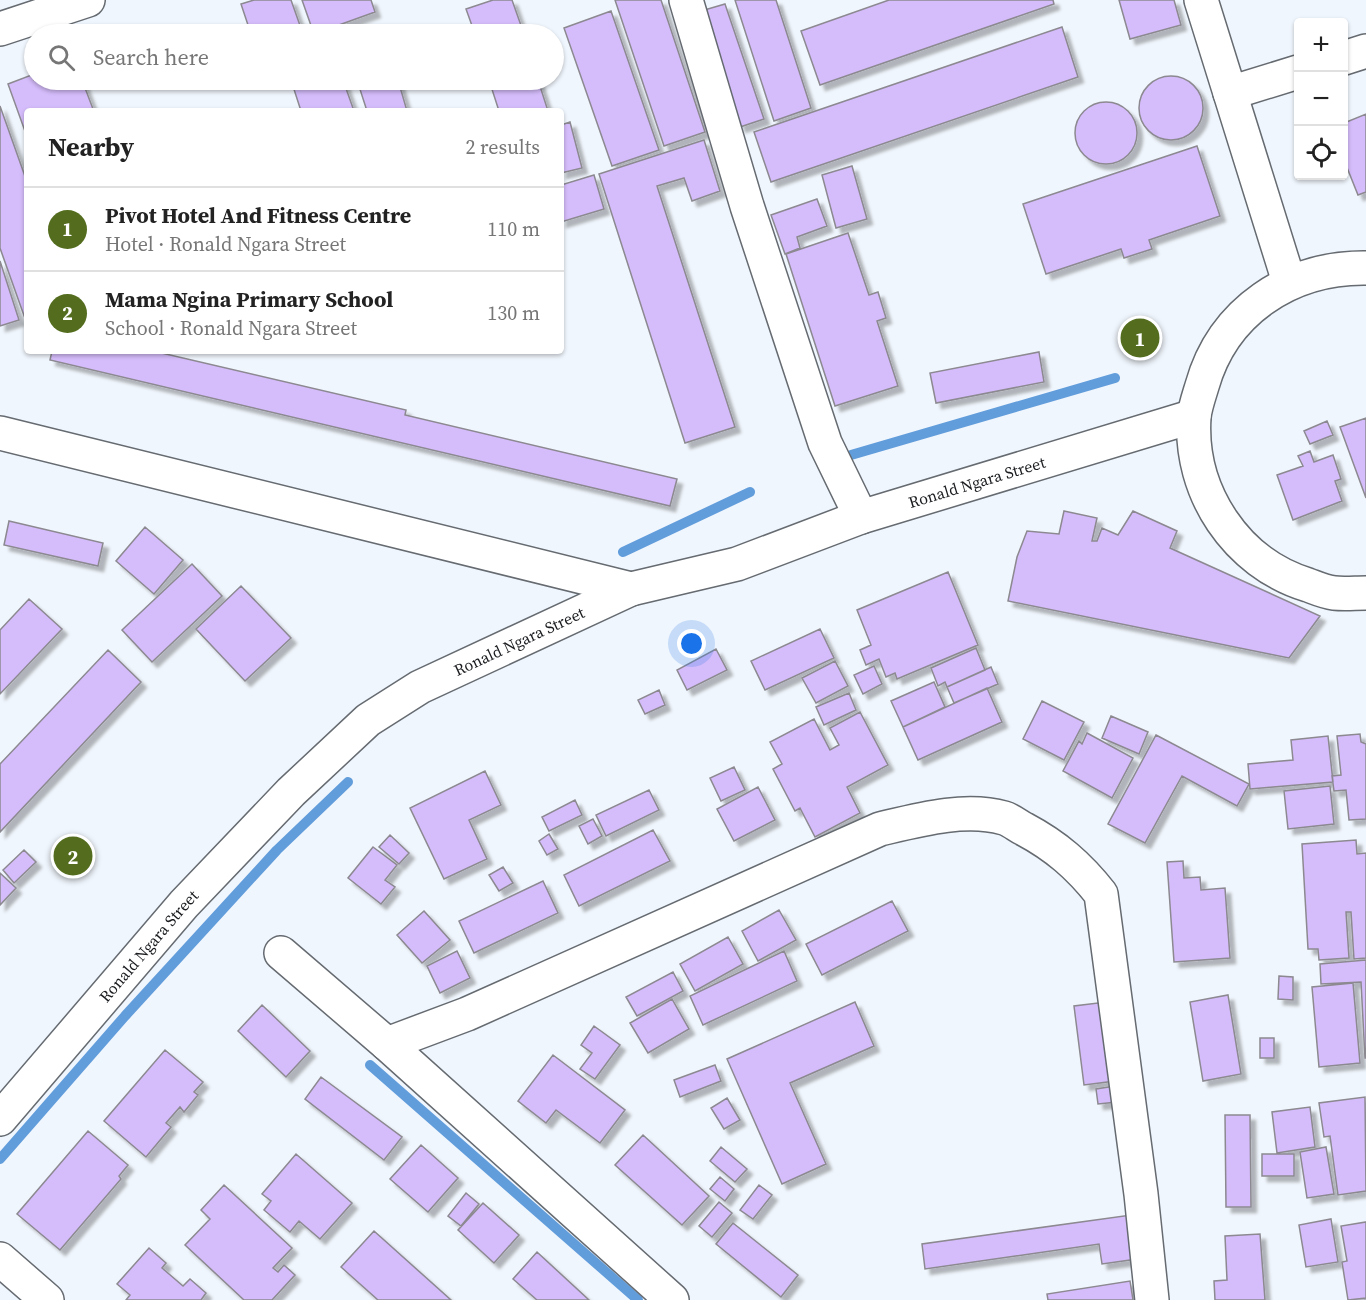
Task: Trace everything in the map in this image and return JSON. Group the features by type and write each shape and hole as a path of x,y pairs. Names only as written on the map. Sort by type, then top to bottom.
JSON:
{"street":[{"path":"0,29 88,0"},
{"path":"686,0 747,206 825,443 861,517"},
{"path":"1201,0 1289,282"},
{"path":"1348,57 1366,51"},
{"path":"1230,93 1294,74"},
{"path":"1366,268 1336,268 1289,282 1242,314 1209,361 1194,416 1196,465 1214,511 1244,550 1285,578 1332,593 1366,593"},
{"name":"Ronald Ngara Street","path":"0,1119 184,904 291,792 368,720 420,687 631,589 737,564 861,517 1194,416"},
{"path":"0,433 631,589"},
{"path":"387,1044 467,1014 880,829 929,818 970,815 1004,818 1050,843 1081,869 1101,894 1141,1194 1152,1300"},
{"path":"281,953 387,1044 672,1300"},
{"path":"0,1259 48,1300"}],"building":[{"path":"254,0 291,0 299,24 248,24 241,4"},
{"path":"302,0 371,0 375,12 342,24 310,24"},
{"path":"493,0 512,0 520,24 471,24 466,9"},
{"path":"615,0 661,0 705,132 664,146"},
{"path":"735,0 776,0 811,108 774,121"},
{"path":"889,0 1053,0 1054,4 820,85 801,31"},
{"path":"1119,0 1174,0 1181,25 1130,39"},
{"path":"725,4 764,119 740,127 701,11"},
{"path":"611,11 659,150 612,166 564,28"},
{"path":"1062,27 1078,77 771,182 754,132"},
{"path":"1171,76 1189,82 1197,90 1203,108 1197,126 1189,134 1171,140 1153,134 1145,126 1139,108 1145,90 1153,82"},
{"path":"24,78 24,90 86,90 93,108 24,108 24,128 8,84"},
{"path":"294,90 347,90 353,108 300,108"},
{"path":"360,90 401,90 406,108 366,108"},
{"path":"492,90 541,90 547,108 498,108"},
{"path":"1106,102 1118,104 1128,111 1135,121 1137,133 1135,145 1128,155 1118,162 1106,164 1094,162 1084,155 1077,145 1075,133 1077,121 1084,111 1094,104"},
{"path":"0,106 24,174 24,316 0,248"},
{"path":"1366,114 1366,192 1358,195 1348,170 1348,121"},
{"path":"570,122 582,168 564,172 564,124"},
{"path":"704,140 720,191 692,201 684,178 657,186 735,427 685,443 599,174"},
{"path":"1197,146 1220,216 1149,240 1152,249 1124,258 1121,249 1046,274 1023,204"},
{"path":"852,166 867,219 836,228 822,175"},
{"path":"594,175 604,209 564,221 564,184"},
{"path":"817,199 827,226 797,237 800,248 785,254 771,215"},
{"path":"848,233 869,295 878,292 886,318 877,321 898,386 835,406 786,254"},
{"path":"0,261 19,320 0,326"},
{"path":"1039,352 1044,382 936,403 930,373"},
{"path":"51,354 166,354 406,410 405,415 677,479 670,506 50,360"},
{"path":"1366,418 1366,498 1340,427"},
{"path":"1327,421 1333,435 1310,444 1304,431"},
{"path":"1310,451 1314,462 1333,455 1341,479 1335,481 1342,501 1293,520 1277,475 1303,466 1298,456"},
{"path":"1064,511 1097,518 1092,541 1097,541 1102,528 1118,535 1133,511 1177,531 1170,548 1320,616 1289,658 1008,601 1017,557 1027,531 1059,534"},
{"path":"9,521 103,543 98,566 4,545"},
{"path":"145,527 183,560 154,594 116,561"},
{"path":"192,564 222,596 152,662 122,630"},
{"path":"948,572 978,645 897,679 895,673 886,677 879,659 866,665 860,650 871,645 857,610"},
{"path":"241,586 291,638 245,681 196,629"},
{"path":"29,599 62,629 0,694 0,630"},
{"path":"820,629 834,658 765,690 751,661"},
{"path":"976,648 985,670 947,687 945,682 938,686 931,668"},
{"path":"716,649 727,670 687,690 677,670"},
{"path":"108,650 141,682 0,832 0,764"},
{"path":"835,661 848,686 816,703 802,678"},
{"path":"874,666 882,684 863,694 854,675"},
{"path":"991,667 998,684 954,703 947,687"},
{"path":"934,682 945,707 903,727 891,701"},
{"path":"987,688 1002,722 918,760 903,727"},
{"path":"659,690 665,705 645,714 638,700"},
{"path":"849,693 856,710 824,725 816,707"},
{"path":"1042,701 1084,722 1064,760 1023,739"},
{"path":"860,712 888,765 847,787 860,813 815,837 800,808 795,811 773,769 782,764 770,742 814,719 830,750 839,745 830,728"},
{"path":"1111,716 1148,732 1139,754 1102,738"},
{"path":"1087,733 1133,758 1112,798 1063,771 1079,741 1082,744"},
{"path":"1360,734 1361,742 1366,744 1366,819 1349,820 1346,790 1334,791 1332,776 1341,775 1337,736"},
{"path":"1156,735 1249,784 1237,806 1182,776 1145,843 1108,824"},
{"path":"1328,736 1333,782 1250,789 1248,764 1293,760 1291,740"},
{"path":"734,767 745,790 721,801 710,778"},
{"path":"485,771 501,805 469,820 487,859 444,879 410,808"},
{"path":"1330,786 1334,824 1288,829 1284,791"},
{"path":"758,787 775,820 734,841 717,809"},
{"path":"649,790 659,810 606,836 596,815"},
{"path":"575,800 582,815 549,831 542,817"},
{"path":"593,819 602,836 588,844 579,826"},
{"path":"653,830 670,861 579,906 564,875"},
{"path":"549,834 558,849 547,855 539,841"},
{"path":"390,835 409,853 399,864 379,847"},
{"path":"1356,840 1357,854 1366,853 1366,958 1354,959 1351,912 1346,912 1349,958 1319,960 1318,949 1308,949 1302,844"},
{"path":"373,847 397,865 385,880 395,887 381,904 348,878"},
{"path":"24,850 36,862 14,883 3,870"},
{"path":"1183,861 1184,878 1200,877 1201,890 1225,888 1230,958 1174,962 1167,862"},
{"path":"503,867 513,883 499,891 489,875"},
{"path":"0,873 16,888 0,905"},
{"path":"543,881 558,913 474,953 459,921"},
{"path":"892,901 908,931 822,975 806,944"},
{"path":"779,910 796,940 758,961 742,931"},
{"path":"424,911 450,940 422,963 397,935"},
{"path":"728,937 743,964 695,991 680,964"},
{"path":"457,951 470,978 440,993 427,966"},
{"path":"784,951 797,981 703,1025 690,996"},
{"path":"1366,960 1365,1058 1361,982 1321,984 1320,964"},
{"path":"673,972 683,991 637,1016 626,997"},
{"path":"1279,976 1293,977 1293,1000 1278,999"},
{"path":"1353,983 1360,1063 1319,1067 1312,987"},
{"path":"1228,995 1241,1074 1203,1081 1190,1002"},
{"path":"672,999 689,1029 648,1053 630,1023"},
{"path":"855,1002 874,1046 790,1083 826,1164 782,1184 727,1059"},
{"path":"1106,1002 1115,1081 1084,1085 1074,1006"},
{"path":"262,1005 310,1051 286,1077 238,1031"},
{"path":"594,1026 620,1045 595,1079 580,1069 592,1053 581,1045"},
{"path":"1260,1038 1274,1038 1274,1058 1260,1058"},
{"path":"165,1050 203,1082 194,1092 198,1095 184,1112 180,1107 166,1123 171,1127 146,1157 104,1121"},
{"path":"553,1055 625,1110 600,1143 556,1110 546,1123 518,1101"},
{"path":"715,1065 721,1081 680,1097 674,1080"},
{"path":"321,1077 402,1137 384,1160 305,1099"},
{"path":"1115,1086 1117,1102 1098,1104 1096,1089"},
{"path":"1365,1097 1366,1191 1338,1195 1330,1136 1324,1137 1319,1103"},
{"path":"727,1098 740,1120 724,1129 711,1108"},
{"path":"1310,1107 1315,1147 1277,1153 1272,1112"},
{"path":"1225,1115 1250,1115 1251,1207 1226,1207"},
{"path":"88,1131 128,1165 119,1176 121,1179 60,1250 17,1214"},
{"path":"643,1135 709,1196 682,1225 615,1165"},
{"path":"421,1145 458,1178 428,1212 390,1179"},
{"path":"721,1147 747,1169 735,1182 710,1161"},
{"path":"1326,1147 1334,1194 1307,1198 1300,1152"},
{"path":"296,1154 352,1203 320,1239 299,1221 290,1232 264,1210 271,1201 262,1194"},
{"path":"1262,1154 1294,1154 1294,1176 1262,1176"},
{"path":"720,1177 734,1189 725,1201 710,1189"},
{"path":"224,1185 292,1248 273,1268 278,1272 284,1265 295,1275 272,1300 244,1300 185,1245 210,1219 201,1210"},
{"path":"759,1185 772,1195 753,1219 740,1210"},
{"path":"466,1193 479,1204 461,1226 448,1216"},
{"path":"719,1202 732,1213 712,1237 699,1226"},
{"path":"483,1203 519,1235 494,1263 458,1230"},
{"path":"1131,1215 1137,1259 1102,1264 1099,1244 925,1269 922,1244"},
{"path":"1331,1219 1338,1262 1306,1267 1299,1225"},
{"path":"1366,1222 1366,1298 1348,1300 1342,1262 1347,1261 1341,1226"},
{"path":"733,1223 798,1275 781,1297 716,1244"},
{"path":"374,1231 451,1300 378,1300 341,1267"},
{"path":"1260,1234 1265,1300 1215,1300 1214,1281 1227,1280 1225,1236"},
{"path":"149,1248 166,1263 162,1268 183,1286 190,1279 206,1293 201,1300 126,1300 130,1295 117,1284"},
{"path":"537,1252 589,1300 537,1300 513,1279"},
{"path":"1130,1281 1133,1300 1048,1300 1047,1294"}],"waterway":[{"path":"851,455 1115,378"},
{"path":"623,552 750,492"},
{"path":"0,1159 125,1016 277,850 348,782"},
{"path":"370,1065 638,1300"}],"place":[{"name":"Pivot Hotel And Fitness Centre","path":"1140,338"},
{"name":"Mama Ngina Primary School","path":"73,856"}]}
